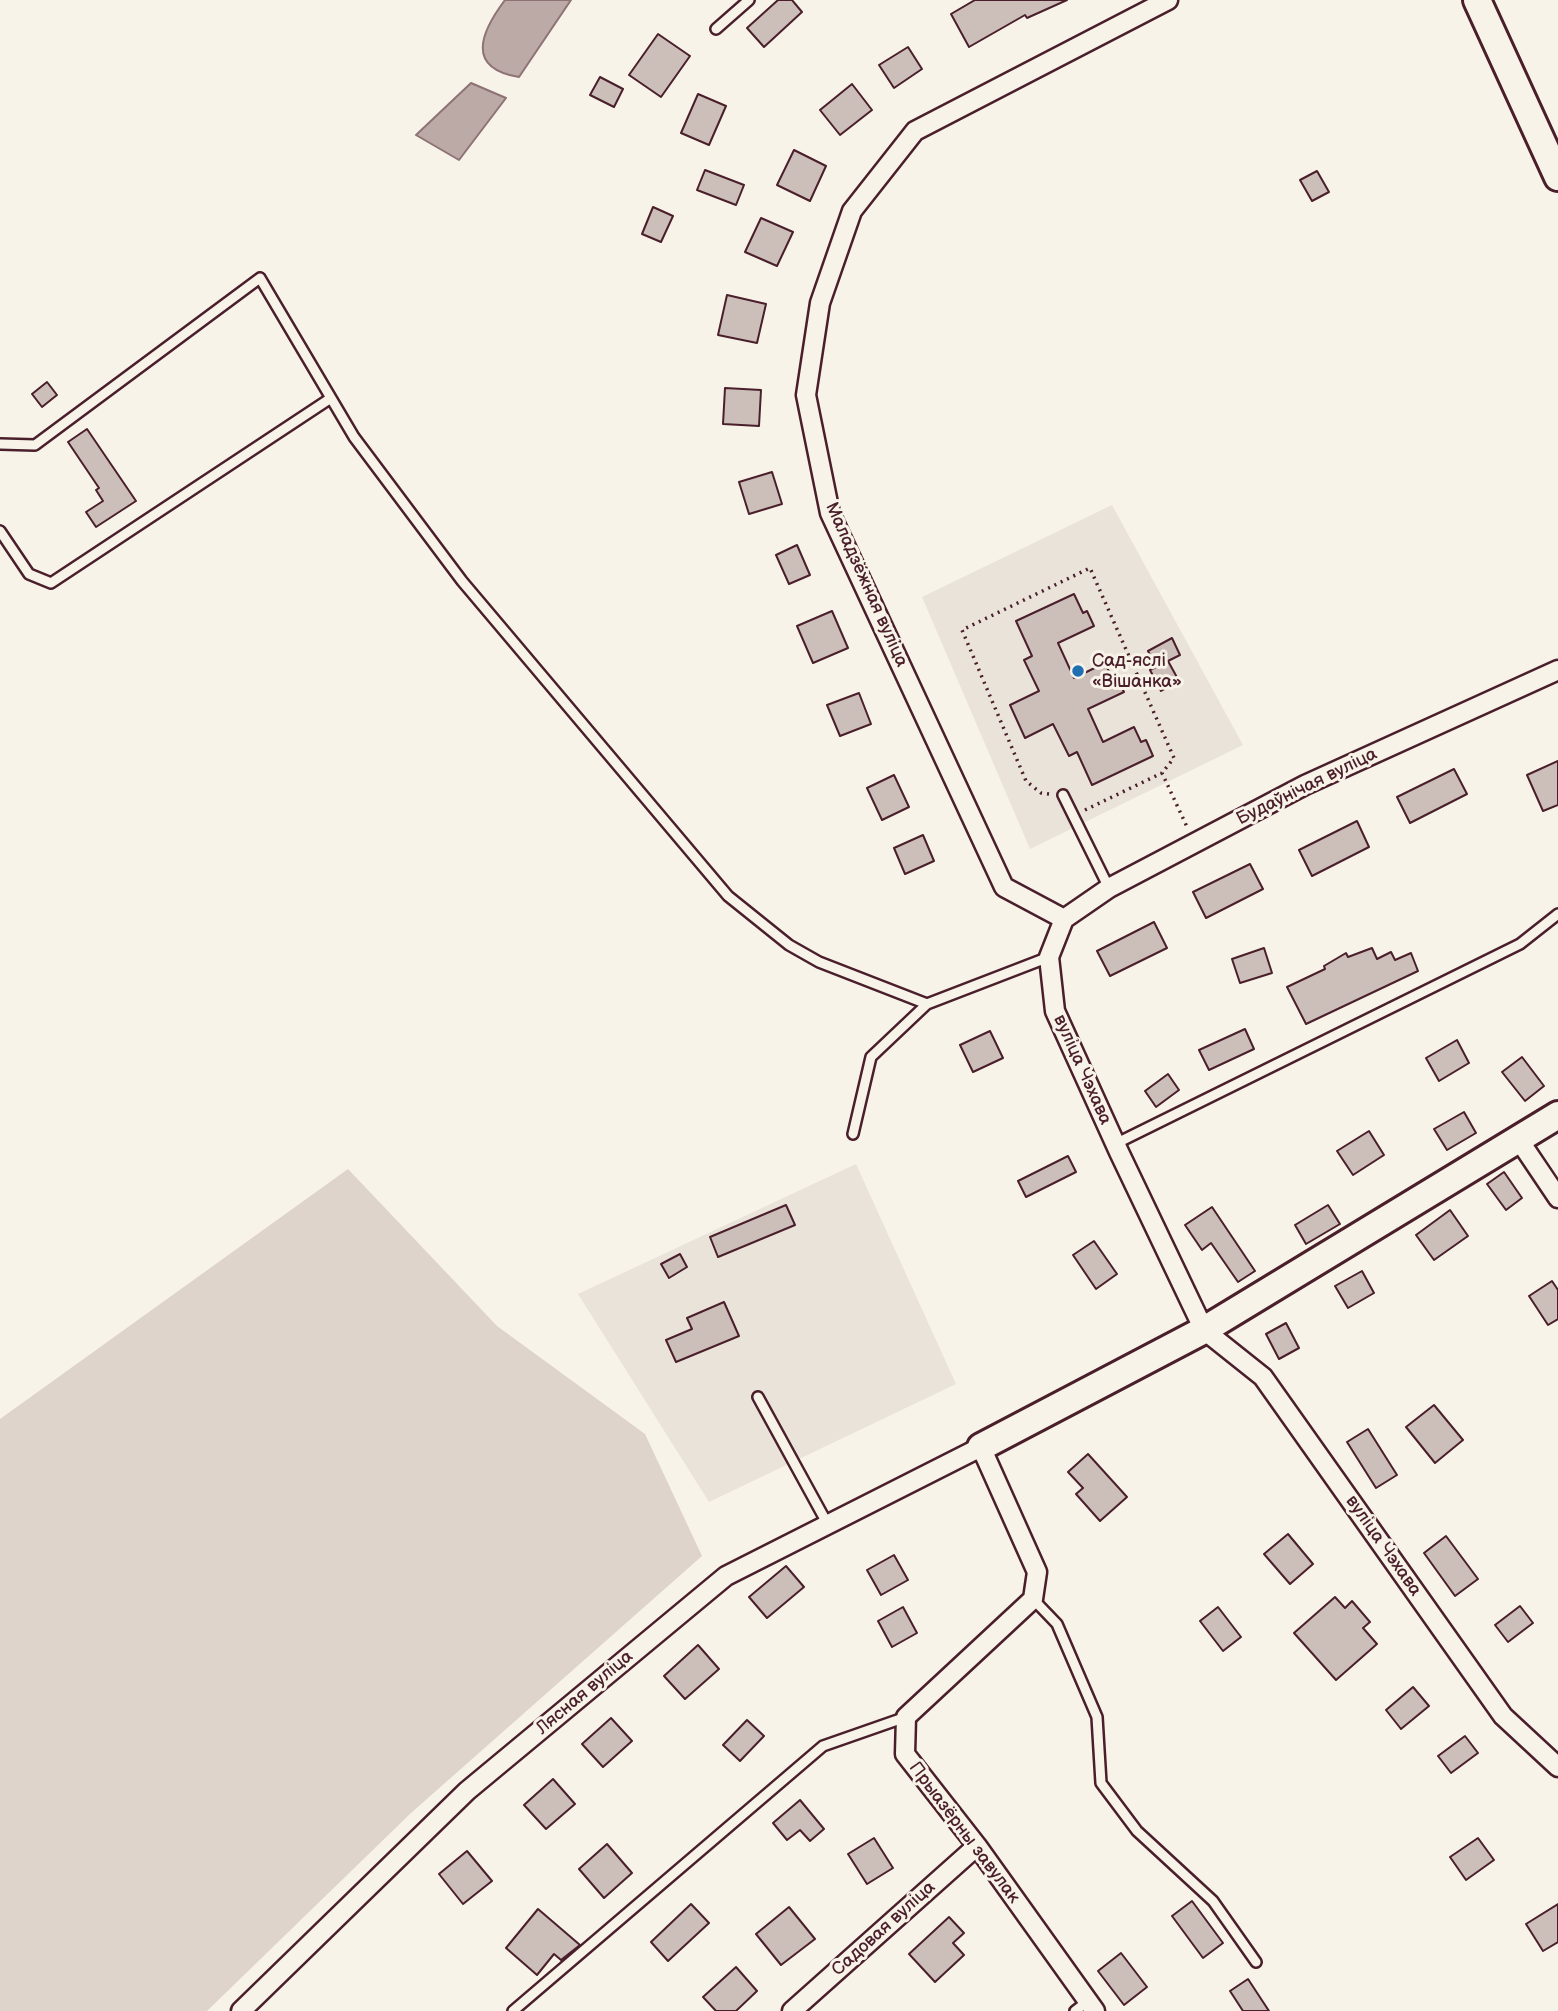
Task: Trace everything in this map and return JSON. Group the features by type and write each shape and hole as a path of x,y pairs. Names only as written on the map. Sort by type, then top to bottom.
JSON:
{"street":[{"name":"Маладзёжная вуліца","path":"1063,919 1004,887 830,513 806,395 820,303 852,211 915,131 1168,0"},
{"path":"1477,0 1558,177"},
{"name":"Будаўнічая вуліца","path":"1063,919 1109,888 1305,785 1558,670"},
{"name":"вуліца Чэхава","path":"1063,919 1049,957 1055,1011 1204,1330 1263,1377 1503,1716 1558,1767"},
{"path":"906,1717 1033,1599 1037,1572 981,1447 1204,1330 1558,1115"},
{"path":"1519,1140 1558,1198"},
{"name":"Лясная вуліца","path":"241,2011 467,1791 726,1576 981,1447"},
{"name":"Прыазёрны завулак","path":"906,1717 905,1755 976,1846 1086,2007"},
{"name":"Садовая вуліца","path":"792,2011 976,1846"}],"lane":[{"path":"716,29 749,0"},
{"path":"0,444 35,445 260,278 354,437 462,581 727,896 789,945 819,962 927,1004"},
{"path":"0,531 29,574 51,583 331,398"},
{"path":"1063,795 1109,888"},
{"path":"1115,1144 1520,944 1558,914"},
{"path":"853,1134 871,1057 927,1004 1049,957"},
{"path":"758,1397 827,1523"},
{"path":"1033,1599 1057,1624 1097,1717 1101,1783 1137,1831 1213,1901 1256,1962"},
{"path":"513,2011 823,1746 906,1717"}],"path":[{"path":"1063,795 1041,793 1026,781 962,631 1090,568 1174,758 1162,773 1073,816"},
{"path":"1162,773 1194,843"}],"shaded area":[{"path":"505,0 571,0 519,77 491,66 483,47 489,24"},
{"path":"471,83 506,98 459,160 416,135"},
{"name":"Сад-яслі «Вішанка»","path":"1112,505 1243,745 1030,849 922,597"},
{"path":"856,1164 956,1384 709,1502 578,1294"},
{"path":"348,1169 497,1326 645,1434 702,1556 411,1813 207,2011 0,2011 0,1419"}],"building":[{"path":"778,0 792,0 802,12 764,47 747,28"},
{"path":"975,0 1067,0 1027,18 1025,15 969,47 951,14"},
{"path":"658,34 690,56 661,97 629,75"},
{"path":"908,47 922,69 894,88 879,65"},
{"path":"600,77 623,89 614,107 590,95"},
{"path":"852,84 872,110 840,135 820,110"},
{"path":"698,94 726,106 709,145 681,133"},
{"path":"794,150 826,166 810,201 777,185"},
{"path":"705,170 744,185 736,205 697,190"},
{"path":"1317,171 1329,192 1312,201 1300,180"},
{"path":"653,207 673,216 661,242 642,234"},
{"path":"761,218 793,232 777,266 745,252"},
{"path":"727,295 766,304 757,343 718,335"},
{"path":"47,382 57,395 42,407 32,394"},
{"path":"725,388 761,390 759,426 723,424"},
{"path":"87,429 136,501 96,527 86,512 103,501 96,490 99,488 68,442"},
{"path":"772,472 782,504 749,514 739,482"},
{"path":"797,545 810,575 789,584 776,555"},
{"path":"1074,594 1083,613 1087,611 1094,626 1058,643 1074,678 1105,663 1112,678 1116,676 1124,692 1088,709 1103,742 1134,727 1141,742 1146,740 1153,756 1092,785 1077,752 1069,756 1053,724 1025,738 1010,705 1039,691 1024,660 1032,656 1016,621"},
{"path":"832,611 848,648 813,663 797,626"},
{"path":"1172,638 1180,655 1168,661 1179,681 1161,691 1150,670 1156,667 1148,651"},
{"path":"859,693 871,724 840,736 827,705"},
{"path":"1558,761 1558,805 1543,811 1527,775"},
{"path":"1454,769 1467,794 1410,823 1397,797"},
{"path":"894,775 909,807 882,820 867,788"},
{"path":"1357,821 1369,847 1312,876 1299,850"},
{"path":"923,835 934,861 905,874 894,848"},
{"path":"1250,864 1263,889 1206,918 1193,892"},
{"path":"1154,922 1167,948 1110,976 1097,951"},
{"path":"1264,948 1272,973 1240,983 1232,959"},
{"path":"1372,948 1377,959 1391,952 1395,960 1411,953 1418,971 1306,1024 1287,987 1325,969 1324,966 1346,953 1348,957"},
{"path":"1245,1029 1254,1049 1209,1070 1199,1050"},
{"path":"990,1031 1003,1058 973,1072 960,1045"},
{"path":"1457,1040 1469,1063 1439,1081 1426,1058"},
{"path":"1522,1057 1544,1086 1525,1101 1502,1072"},
{"path":"1168,1074 1179,1090 1156,1107 1145,1091"},
{"path":"1464,1112 1476,1133 1447,1150 1434,1129"},
{"path":"1369,1131 1384,1155 1353,1175 1337,1151"},
{"path":"1068,1156 1076,1172 1026,1197 1018,1181"},
{"path":"1504,1172 1522,1198 1506,1210 1487,1184"},
{"path":"786,1205 795,1225 718,1257 710,1237"},
{"path":"1328,1205 1340,1224 1306,1244 1295,1225"},
{"path":"1212,1207 1255,1271 1238,1282 1211,1243 1202,1250 1185,1225"},
{"path":"1450,1210 1468,1236 1434,1260 1416,1235"},
{"path":"1094,1241 1117,1274 1096,1289 1073,1255"},
{"path":"680,1254 687,1267 669,1278 661,1264"},
{"path":"1362,1271 1374,1293 1348,1308 1335,1286"},
{"path":"1552,1281 1558,1290 1558,1319 1548,1325 1529,1296"},
{"path":"724,1302 739,1336 676,1362 666,1340 692,1329 687,1318"},
{"path":"1286,1323 1299,1348 1279,1359 1266,1334"},
{"path":"1434,1405 1463,1440 1435,1463 1406,1427"},
{"path":"1368,1429 1397,1475 1376,1488 1347,1442"},
{"path":"1088,1454 1127,1497 1100,1521 1076,1494 1083,1488 1068,1472"},
{"path":"1288,1534 1313,1564 1290,1584 1264,1554"},
{"path":"1446,1536 1478,1579 1455,1596 1424,1553"},
{"path":"894,1555 908,1580 881,1595 867,1570"},
{"path":"786,1566 804,1587 767,1618 749,1597"},
{"path":"1335,1597 1345,1608 1352,1601 1370,1622 1363,1628 1377,1644 1336,1680 1294,1633"},
{"path":"1520,1606 1533,1623 1508,1642 1495,1625"},
{"path":"903,1607 917,1633 892,1647 878,1621"},
{"path":"1218,1607 1241,1637 1223,1651 1200,1621"},
{"path":"698,1645 719,1669 685,1699 664,1676"},
{"path":"1413,1687 1429,1706 1401,1729 1386,1710"},
{"path":"611,1718 632,1741 603,1767 582,1744"},
{"path":"747,1720 764,1736 740,1761 723,1745"},
{"path":"1465,1736 1478,1753 1451,1773 1438,1756"},
{"path":"553,1779 575,1804 546,1829 524,1805"},
{"path":"800,1800 824,1829 810,1841 800,1830 787,1840 773,1823"},
{"path":"874,1838 893,1868 867,1884 848,1854"},
{"path":"1478,1838 1494,1860 1466,1880 1450,1857"},
{"path":"607,1844 632,1873 604,1898 579,1869"},
{"path":"467,1851 492,1881 463,1904 439,1874"},
{"path":"1192,1901 1223,1943 1203,1958 1172,1916"},
{"path":"691,1904 709,1923 668,1961 651,1942"},
{"path":"1558,1904 1558,1942 1543,1951 1526,1924"},
{"path":"789,1907 815,1939 781,1965 756,1934"},
{"path":"538,1909 580,1945 561,1960 554,1954 537,1975 506,1948"},
{"path":"949,1917 964,1933 953,1943 964,1955 935,1982 909,1954"},
{"path":"1121,1953 1147,1987 1124,2005 1098,1971"},
{"path":"736,1967 757,1991 736,2011 716,2011 703,1997"},
{"path":"1248,1979 1269,2011 1243,2011 1230,1991"}],"place":[{"name":"Сад-яслі «Вішанка»","path":"1078,671"}]}
